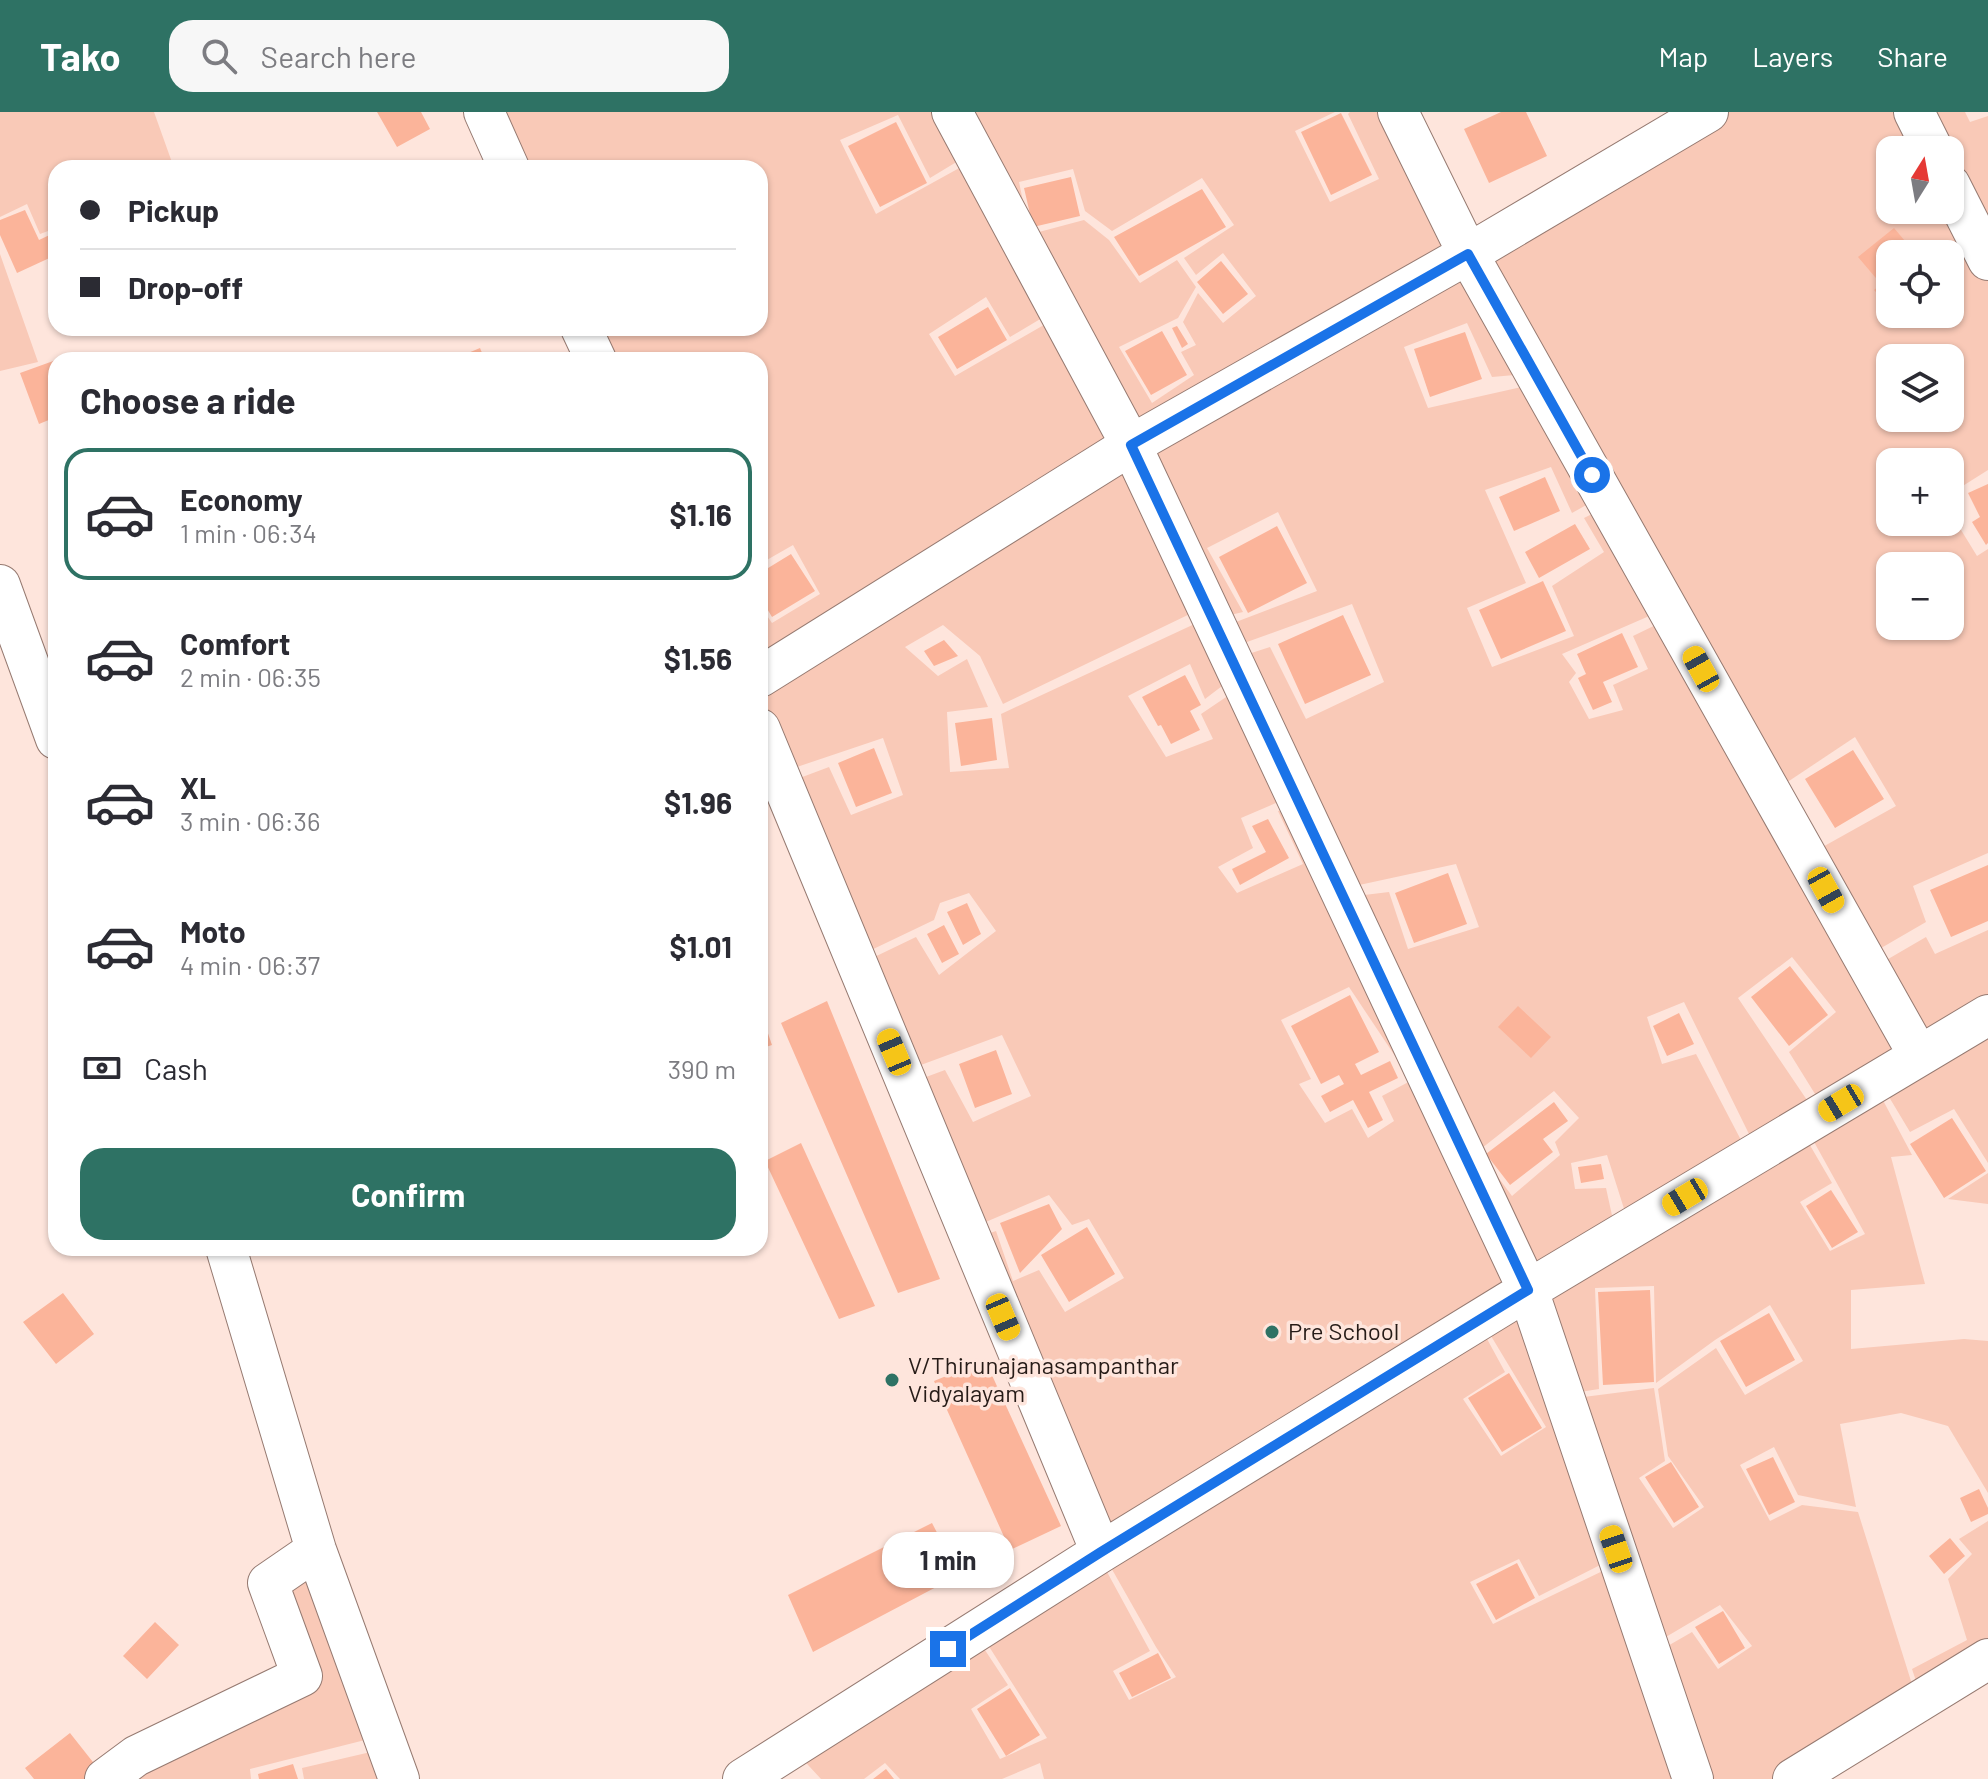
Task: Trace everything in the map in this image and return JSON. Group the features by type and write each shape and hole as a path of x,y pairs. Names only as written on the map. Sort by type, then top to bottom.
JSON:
{"street":[{"path":"484,112 505,160"},
{"path":"952,112 1131,445 1528,1290 1693,1779"},
{"path":"1398,112 1468,254 1919,1056"},
{"path":"768,672 1131,445 1468,254 1708,112"},
{"path":"1914,112 1926,136"},
{"path":"1964,213 1988,260"},
{"path":"0,585 48,717"},
{"path":"768,748 1101,1552"},
{"path":"743,1779 1101,1552 1528,1290 1988,1015"},
{"path":"228,1256 316,1550 399,1779"},
{"path":"105,1779 136,1756 302,1676 268,1583 316,1550"},
{"path":"1793,1779 1988,1659"}],"shaded area":[{"path":"0,112 154,112 171,160 48,160 48,231 40,234 27,204 0,217"},
{"path":"490,112 944,112 968,155 930,178 898,115 840,140 876,214 972,161 1052,312 1010,337 986,297 929,334 955,376 1056,318 1124,444 768,666 768,617 772,623 820,594 793,545 768,559 768,352 598,352 590,336 768,336 768,160 511,160"},
{"path":"958,112 1335,112 1295,131 1330,202 1379,179 1348,114 1393,112 1460,251 1132,437 1024,236 1084,220 1109,240 1140,283 1177,260 1196,287 1178,318 1119,347 1152,403 1194,375 1181,352 1196,345 1183,322 1198,293 1223,323 1256,296 1223,253 1196,275 1184,258 1234,225 1202,178 1112,231 1085,211 1073,169 1019,182 1029,230"},
{"path":"1721,112 1901,112 1914,136 1876,136 1876,224 1959,224 1988,269 1988,470 1964,485 1964,448 1876,448 1876,536 1964,535 1977,556 1988,549 1988,853 1913,886 1926,922 1876,951 1819,849 1896,806 1855,737 1780,787 1481,258"},
{"path":"1920,112 1965,112 1970,122 1988,116 1988,247 1964,200 1964,136 1939,136"},
{"path":"0,254 38,362 0,371"},
{"path":"1463,267 1526,374 1492,377 1467,323 1404,347 1428,408 1526,386 1597,499 1572,513 1551,467 1485,490 1526,583 1467,608 1492,667 1574,636 1552,586 1604,552 1584,518 1602,509 1663,610 1562,654 1576,673 1569,682 1589,719 1623,710 1613,685 1648,669 1633,636 1666,620 1907,1055 1820,1102 1789,1052 1836,1012 1792,957 1738,998 1811,1106 1750,1136 1684,1002 1647,1017 1662,1064 1696,1054 1742,1142 1626,1215 1607,1155 1571,1163 1575,1189 1606,1188 1615,1229 1529,1276 1483,1157 1512,1196 1560,1155 1555,1142 1579,1118 1554,1091 1472,1156 1356,896 1389,892 1408,949 1479,927 1456,864 1350,887 1236,658 1270,647 1306,719 1384,682 1352,604 1233,647 1228,625 1317,591 1278,512 1207,548 1243,612 1222,617 1145,452"},
{"path":"1128,462 1194,612 1003,704 980,656 943,625 905,647 938,676 967,659 988,707 947,712 950,772 1009,768 1001,714 1201,621 1230,680 1205,699 1190,664 1128,696 1166,757 1213,739 1201,714 1238,689 1290,797 1241,818 1253,848 1218,867 1237,893 1303,864 1278,811 1295,808 1407,1074 1349,987 1281,1020 1311,1079 1299,1084 1325,1123 1352,1109 1368,1138 1394,1121 1382,1096 1418,1077 1514,1288 1103,1539 981,1236 996,1231 1013,1281 1039,1270 1065,1312 1124,1278 1089,1219 1072,1225 1049,1195 974,1227 918,1080 945,1070 973,1122 1031,1096 1002,1035 910,1069 864,962 916,937 939,975 996,931 969,893 940,903 934,920 865,953 797,779 829,767 851,815 903,795 883,738 785,771 768,727 768,678"},
{"path":"1988,930 1988,998 1926,1034 1883,962 1926,937 1935,954"},
{"path":"1988,1028 1988,1163 1954,1109 1910,1132 1883,1087"},
{"path":"1877,1089 1912,1155 1891,1157 1925,1284 1851,1290 1851,1349 1964,1339 1988,1341 1988,1493 1948,1426 1901,1413 1840,1424 1856,1507 1798,1495 1774,1447 1740,1465 1770,1521 1802,1505 1858,1512 1916,1697 1779,1779 1701,1779 1659,1651 1692,1632 1718,1669 1752,1646 1720,1605 1654,1644 1568,1399 1654,1388 1665,1461 1639,1478 1673,1528 1704,1507 1668,1456 1658,1389 1716,1348 1745,1395 1803,1361 1770,1305 1656,1383 1654,1286 1595,1288 1599,1389 1567,1394 1535,1292 1804,1135 1832,1183 1800,1202 1830,1251 1865,1234 1808,1131"},
{"path":"1988,1173 1988,1204 1948,1199"},
{"path":"1526,1297 1612,1559 1539,1596 1519,1559 1470,1582 1493,1624 1615,1565 1688,1779 1044,1779 1040,1763 1002,1779 900,1779 885,1763 864,1779 821,1779 796,1752 979,1641 1008,1685 971,1709 1000,1759 1047,1738 983,1637 1100,1559 1150,1651 1113,1671 1129,1700 1176,1677 1105,1557 1480,1326 1505,1372 1463,1399 1501,1456 1546,1427 1485,1326"},
{"path":"1988,1521 1988,1652 1920,1693 1912,1669 1967,1640 1948,1579 1972,1554 1959,1539"},
{"path":"302,1566 369,1739 250,1769 251,1779 115,1779 307,1678 277,1586"},
{"path":"375,1751 385,1779 304,1779 302,1768"}],"building":[{"path":"377,112 421,112 430,129 397,147"},
{"path":"1501,112 1526,112 1547,156 1489,183 1464,129"},
{"path":"1341,113 1372,175 1331,195 1301,132"},
{"path":"896,122 927,183 880,207 848,146"},
{"path":"1071,177 1080,216 1033,227 1024,188"},
{"path":"1202,189 1226,227 1139,276 1114,237"},
{"path":"25,210 39,240 48,236 48,259 17,273 0,235 0,220"},
{"path":"1894,228 1904,240 1879,240"},
{"path":"1876,242 1876,278 1858,257"},
{"path":"1221,261 1248,294 1223,314 1197,282"},
{"path":"988,307 1007,340 957,369 938,337"},
{"path":"1177,326 1188,344 1182,348 1172,328"},
{"path":"1162,331 1187,375 1151,395 1125,351"},
{"path":"1465,332 1482,379 1430,397 1414,349"},
{"path":"48,363 48,420 39,424 20,373"},
{"path":"1545,477 1560,511 1514,531 1499,497"},
{"path":"1988,484 1986,545 1972,522 1980,517 1968,493"},
{"path":"1575,524 1590,549 1539,578 1525,552"},
{"path":"1277,526 1307,583 1248,613 1219,557"},
{"path":"791,554 815,591 772,617 768,610 768,568"},
{"path":"1543,581 1566,631 1501,659 1479,610"},
{"path":"1343,615 1371,675 1305,704 1278,644"},
{"path":"1622,633 1638,667 1603,682 1612,702 1593,710 1578,678 1586,674 1577,654"},
{"path":"944,640 958,656 934,666 924,651"},
{"path":"1185,675 1201,705 1190,711 1200,730 1171,744 1142,697"},
{"path":"992,718 997,760 961,766 955,723"},
{"path":"874,748 892,793 856,807 838,763"},
{"path":"1853,750 1884,799 1835,828 1805,779"},
{"path":"1268,819 1289,858 1240,885 1232,869 1266,852 1252,826"},
{"path":"1988,865 1988,921 1951,937 1930,890"},
{"path":"1448,873 1467,924 1414,943 1395,893"},
{"path":"967,903 981,934 963,945 947,912"},
{"path":"944,925 959,954 942,963 927,934"},
{"path":"1790,966 1828,1015 1789,1046 1751,997"},
{"path":"1350,995 1379,1052 1355,1064 1361,1075 1390,1061 1398,1078 1369,1092 1383,1120 1368,1128 1353,1100 1330,1112 1321,1096 1344,1084 1339,1075 1321,1084 1291,1026"},
{"path":"827,1001 940,1279 898,1293 781,1023"},
{"path":"1518,1006 1551,1037 1531,1058 1498,1027"},
{"path":"1679,1013 1694,1044 1667,1056 1653,1026"},
{"path":"996,1050 1012,1094 975,1108 959,1064"},
{"path":"1554,1102 1568,1121 1543,1139 1553,1152 1510,1185 1486,1154"},
{"path":"1952,1118 1986,1171 1944,1198 1910,1144"},
{"path":"801,1143 875,1306 839,1319 768,1167 768,1160"},
{"path":"1601,1164 1604,1179 1581,1183 1578,1167"},
{"path":"1831,1190 1858,1232 1832,1248 1806,1206"},
{"path":"1049,1204 1062,1229 1020,1273 1000,1223"},
{"path":"1087,1227 1115,1274 1069,1302 1041,1255"},
{"path":"1650,1290 1654,1382 1603,1385 1598,1292"},
{"path":"63,1293 94,1334 56,1364 23,1322"},
{"path":"1769,1313 1795,1360 1746,1387 1720,1341"},
{"path":"985,1360 1061,1526 1010,1550 934,1381"},
{"path":"1509,1373 1542,1428 1502,1452 1468,1398"},
{"path":"1773,1457 1795,1502 1769,1515 1746,1469"},
{"path":"1671,1462 1699,1507 1674,1523 1645,1477"},
{"path":"1979,1489 1988,1514 1971,1522 1960,1498"},
{"path":"932,1523 959,1575 813,1652 788,1595"},
{"path":"1950,1538 1965,1556 1944,1574 1929,1556"},
{"path":"1517,1563 1535,1598 1496,1620 1476,1584"},
{"path":"1723,1611 1745,1648 1719,1664 1695,1627"},
{"path":"155,1622 179,1645 147,1679 123,1656"},
{"path":"1158,1653 1171,1678 1132,1697 1119,1673"},
{"path":"1010,1688 1040,1735 1006,1756 977,1709"},
{"path":"70,1733 100,1771 89,1779 34,1779 25,1768"},
{"path":"293,1764 298,1779 259,1779 258,1774"},
{"path":"886,1769 894,1779 873,1779"}],"place":[{"name":"Pre School","path":"1272,1332"},
{"name":"V/Thirunajanasampanthar Vidyalayam","path":"892,1380"}],"route":[{"path":"948,1649 1528,1290 1131,445 1468,254 1592,475"}]}
